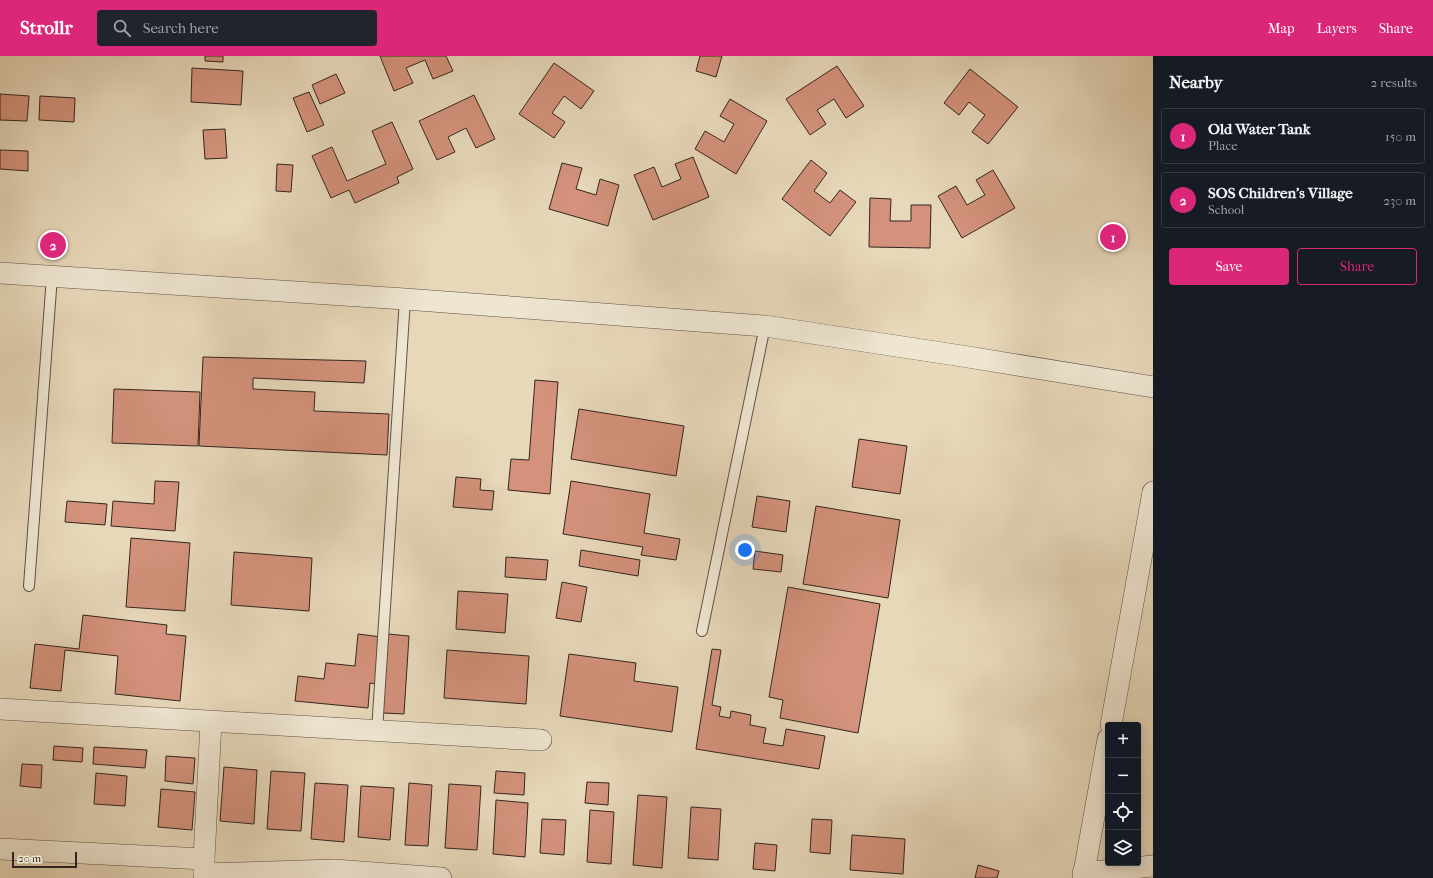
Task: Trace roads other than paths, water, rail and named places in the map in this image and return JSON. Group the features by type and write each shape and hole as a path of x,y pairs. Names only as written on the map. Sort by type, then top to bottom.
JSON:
{"street":[{"path":"0,274 52,276 405,299 765,326 1153,387"},
{"path":"1111,722 1153,492"},
{"path":"0,709 541,740"},
{"path":"204,870 211,722"},
{"path":"1105,755 1083,876 1153,866"},
{"path":"0,849 204,870 441,878"}],"lane":[{"path":"30,586 52,276"},
{"path":"378,731 405,299"},
{"path":"702,632 765,326"}],"place":[{"name":"Old Water Tank","path":"1113,237"},
{"name":"SOS Children's Village","path":"53,245"}]}
